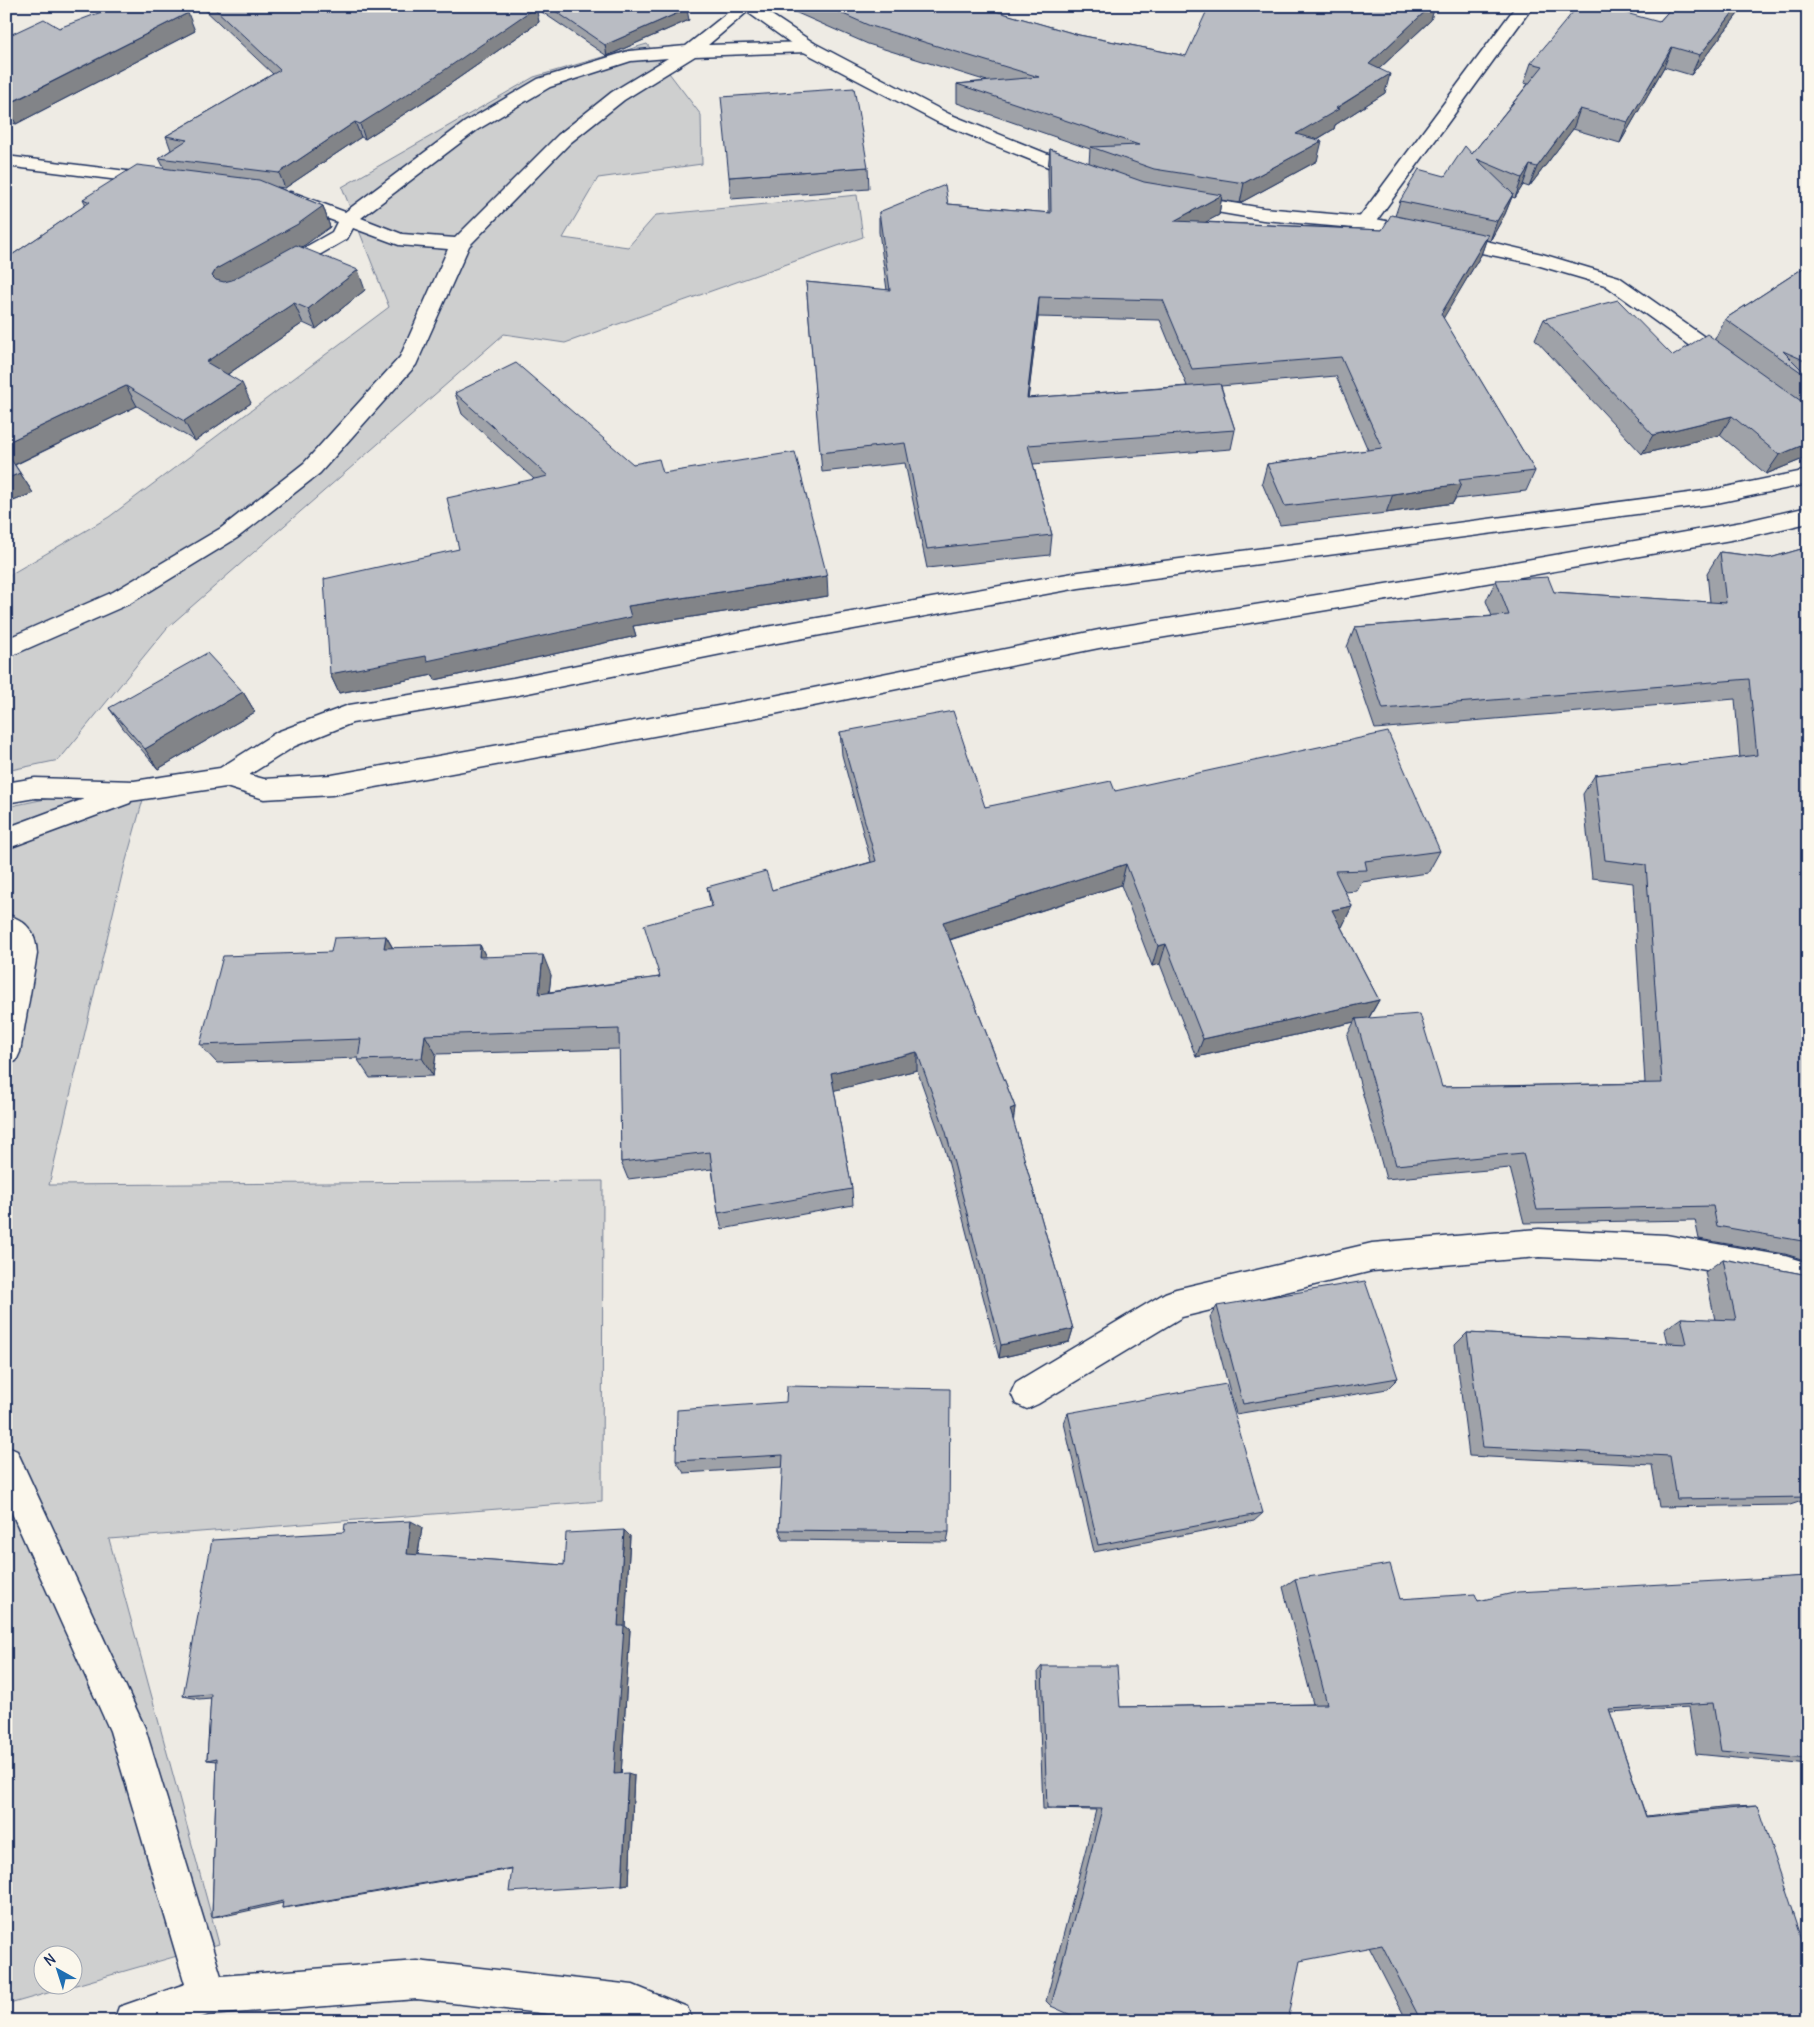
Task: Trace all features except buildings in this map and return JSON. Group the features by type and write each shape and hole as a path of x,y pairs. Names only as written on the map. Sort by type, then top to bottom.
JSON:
{"street":[{"path":"6,649 121,598 229,533 312,468 409,360 460,244 564,139 618,96 691,50 747,6 808,47 943,118 1034,156 1102,181"},
{"path":"1365,223 1517,9"},
{"path":"266,277 340,235 348,219 471,126 544,83 629,56 691,50 808,47"},
{"path":"6,161 174,182"},
{"path":"272,193 282,195 399,239 460,244"},
{"path":"1167,198 1264,214 1365,223 1535,258 1612,281 1737,371"},
{"path":"6,792 35,788 134,791 226,777 286,739 349,714 513,687 766,636 1079,580 1712,497 1808,477"},
{"path":"226,777 264,789 332,785 774,705 1099,639 1435,584 1742,530 1808,515"},
{"path":"6,839 134,791"},
{"path":"6,925 17,930 23,940 24,954 6,1052"},
{"path":"1027,1393 1176,1304 1372,1257 1539,1243 1646,1248 1666,1249 1785,1270 1808,1278"},
{"path":"6,1462 127,1728 208,1996"},
{"path":"133,2021 208,1996 417,1980 633,2004 674,2021"}],"shaded area":[{"path":"647,44 701,115 702,164 598,178 563,238 628,247 656,215 857,195 863,237 565,343 504,334 167,628 59,760 6,771 6,577 109,517 389,307 342,187 534,77"},
{"path":"149,778 122,875 49,1185 603,1181 602,1501 109,1539 219,1944 82,1983 82,1944 32,1944 32,1994 44,1994 6,2005 6,807"}]}
